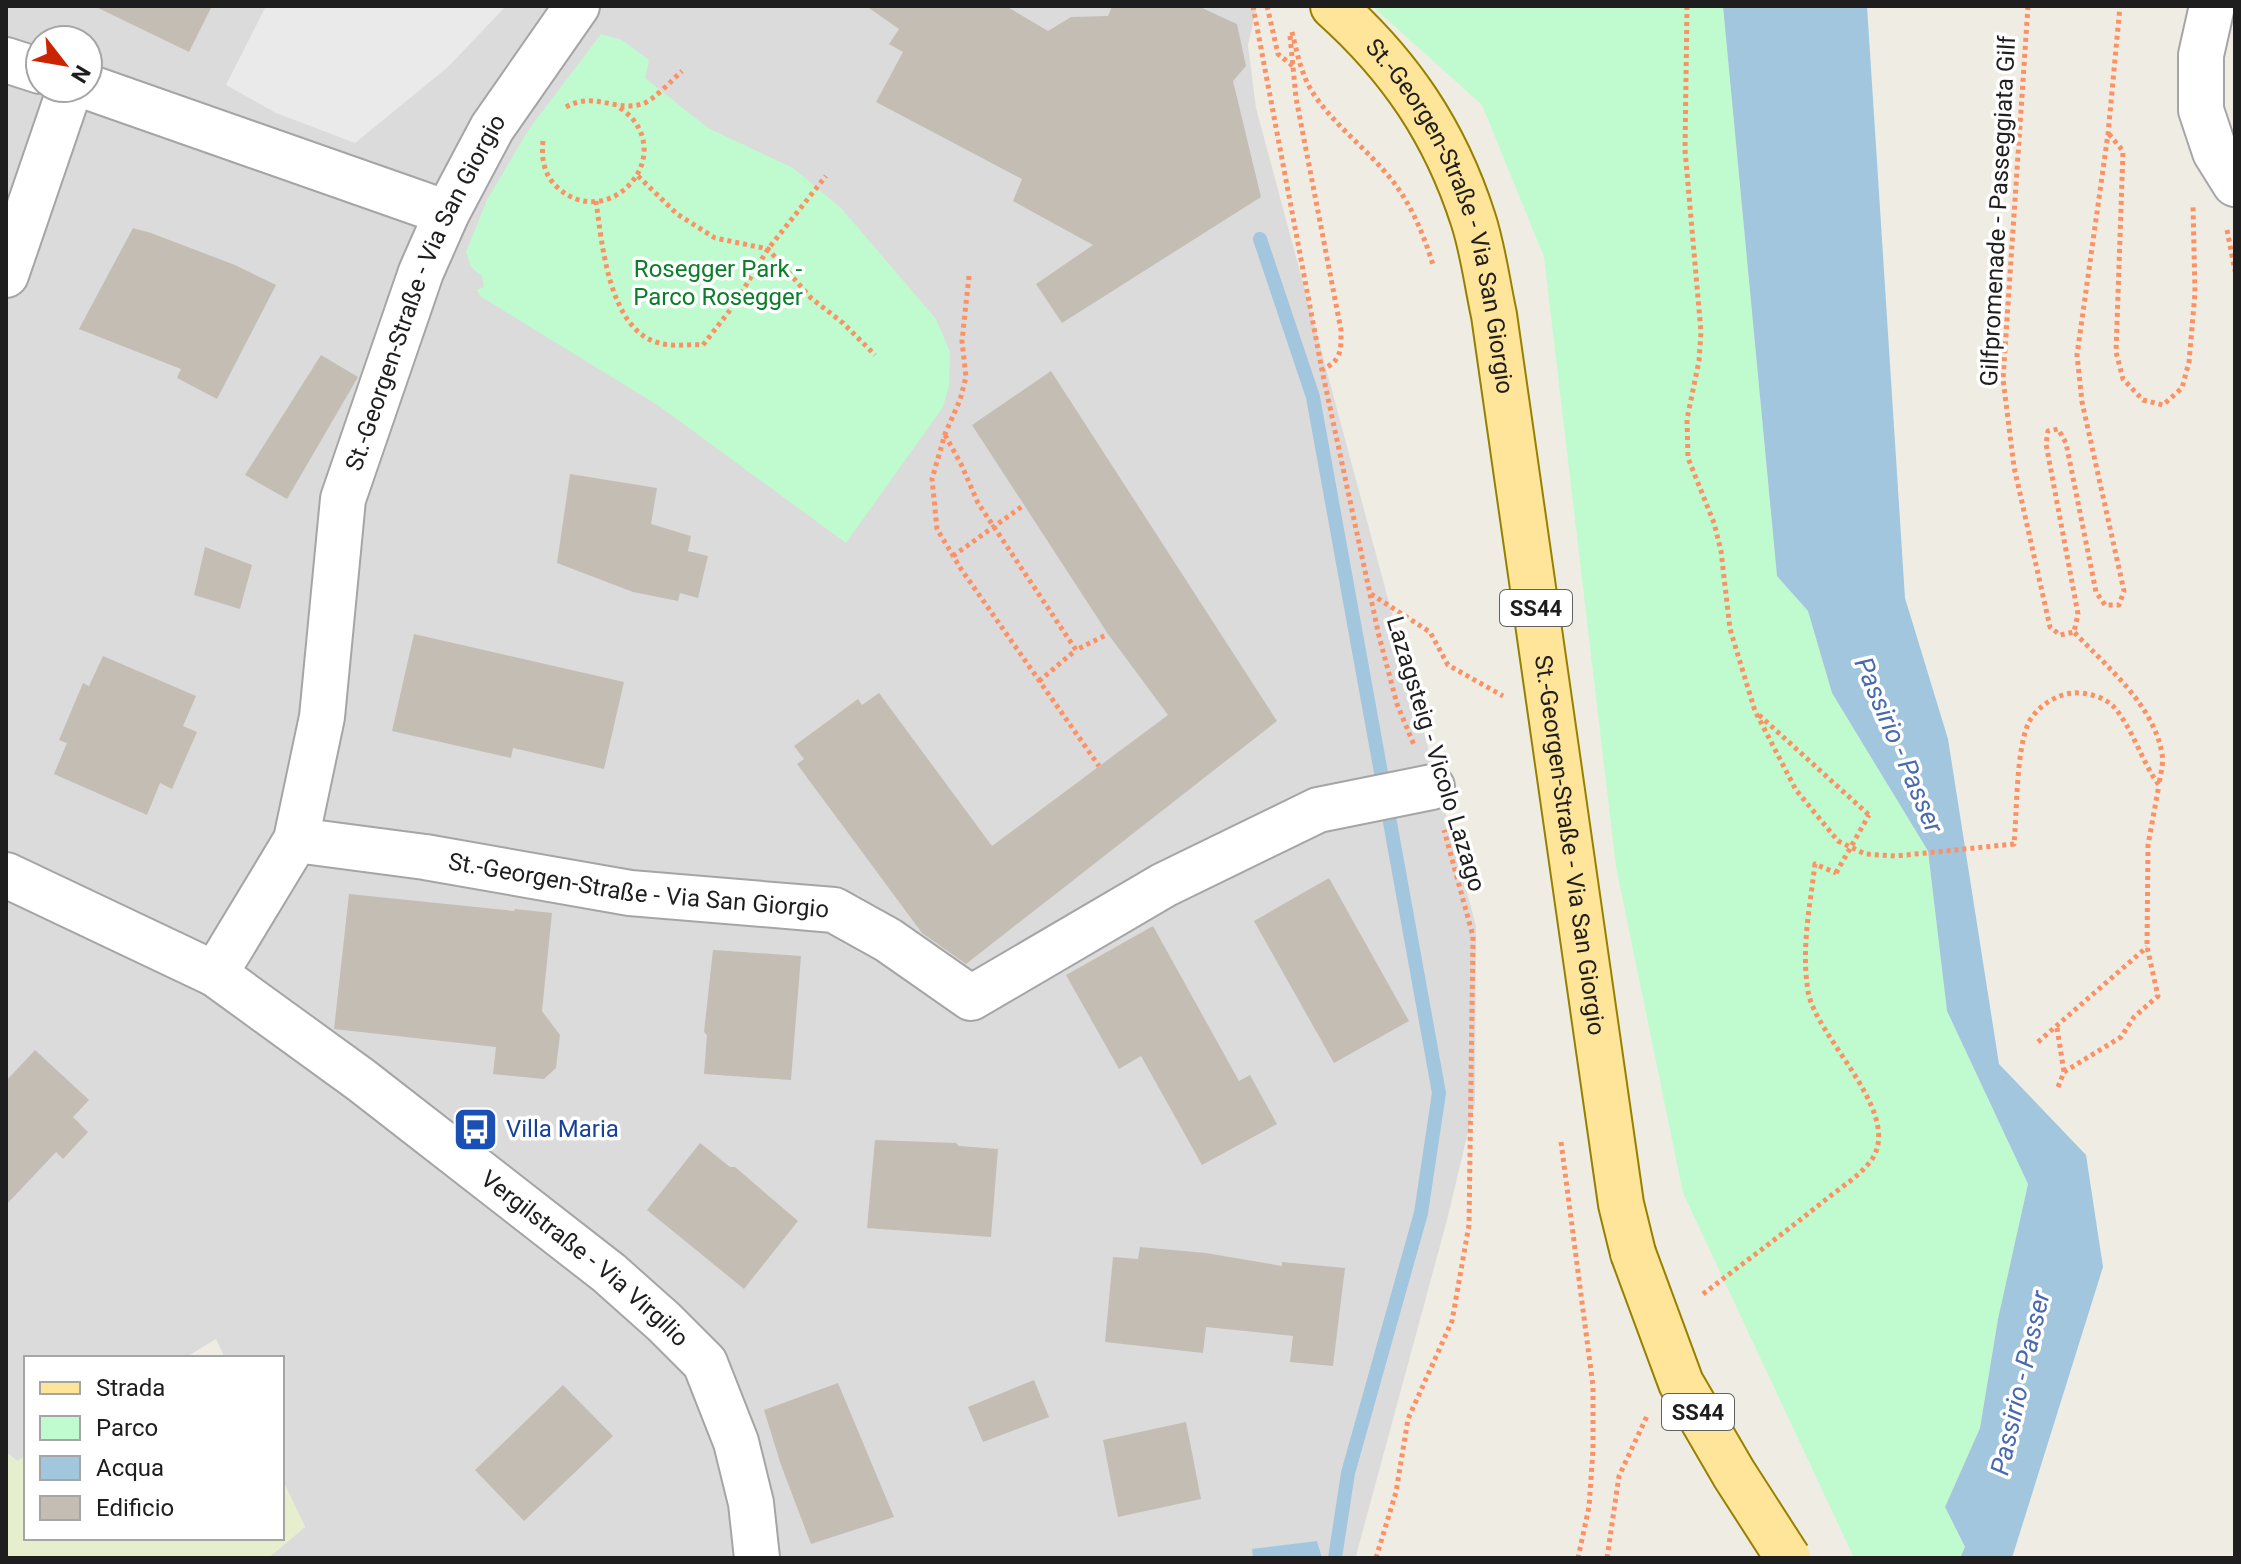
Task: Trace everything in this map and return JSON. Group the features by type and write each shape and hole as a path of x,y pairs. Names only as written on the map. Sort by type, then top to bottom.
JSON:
{"main road":[{"name":"St.-Georgen-Straße - Via San Giorgio","path":"1333,6 1365,34 1407,84 1445,147 1474,220 1494,315 1621,1204 1633,1253 1681,1383 1788,1558"}],"street":[{"name":"St.-Georgen-Straße - Via San Giorgio","path":"215,974 296,840 322,717 343,499 414,293 447,213 492,128 577,6"},
{"path":"2212,6 2201,55 2201,110 2215,152 2235,184"},
{"path":"104,93 447,213"},
{"path":"6,275 65,104"},
{"name":"St.-Georgen-Straße - Via San Giorgio","path":"296,840 425,857 630,893 834,910 888,940 971,998 1164,885 1318,810 1432,787"},
{"name":"Vergilstraße - Via Virgilio","path":"6,875 215,974 361,1080 609,1273 664,1322 705,1363 736,1442 751,1503 757,1558"}],"path":[{"name":"Lazagsteig - Vicolo Lazago","path":"1253,6 1322,370 1370,594 1397,704 1432,787 1473,936 1469,1225 1452,1321 1408,1419 1396,1492 1376,1558"},
{"path":"1267,6 1278,54 1294,67"},
{"path":"1687,6 1685,150 1701,332 1699,361 1687,419 1688,458 1714,523 1721,551 1730,629 1755,711 1796,790 1838,841 1865,854 1896,856 2014,844 2021,748 2029,721 2044,705 2061,694 2077,692 2111,703 2159,785"},
{"name":"Gilfpromenade - Passeggiata Gilf","path":"2028,6 2003,379 2014,467 2050,627 2060,635 2074,632 2141,706 2157,736 2163,756 2148,845 2147,947 2158,996 2134,1017 2121,1037 2064,1072"},
{"path":"2074,632 2078,614 2046,444 2048,431 2058,429 2066,443 2096,592 2105,605 2119,605 2124,591 2082,402 2077,355 2108,134 2120,6"},
{"path":"1322,370 1333,365 1341,351 1341,330 1296,98 1290,26 1313,94 1387,174 1408,202 1434,267"},
{"path":"559,112 587,100 602,100 617,105 644,104 682,71"},
{"path":"545,133 543,164 551,182 566,196 586,202 606,201 625,192 638,176 644,156 642,136 632,118 617,105"},
{"path":"2108,134 2123,151 2116,352 2123,379 2143,400 2163,405 2182,388 2189,362 2195,293 2193,204"},
{"path":"638,176 677,214 715,238 768,249 811,298 843,323 875,355"},
{"path":"596,201 605,263 627,320 643,336 660,344 703,345 734,305 768,249 826,176"},
{"path":"969,276 962,341 966,377 932,479 937,529 1099,766"},
{"path":"945,434 993,528 1076,650"},
{"path":"953,556 1024,505"},
{"path":"1370,594 1430,632 1448,665 1504,697 1502,681"},
{"path":"1039,681 1076,650 1108,634"},
{"path":"1703,1294 1859,1173 1874,1155 1879,1139 1876,1120 1861,1086 1808,994 1804,944 1815,864 1836,873 1869,815 1755,711"},
{"path":"2038,1042 2147,947"},
{"path":"2057,1027 2064,1072 2058,1087"},
{"path":"1559,1127 1593,1386 1589,1507 1578,1558"},
{"path":"1607,1558 1619,1476 1649,1411"}],"shaded area":[{"path":"6,6 1257,6 1248,45 1256,108 1476,926 1475,1103 1447,1220 1356,1556 1360,1558 268,1558 305,1527 284,1483 284,1356 224,1356 216,1339 188,1356 24,1356 24,1457 17,1461 6,1452"},
{"path":"266,6 506,6 448,67 355,143 276,113 226,85"}],"green space":[{"path":"1372,6 1723,6 1777,576 1808,611 1832,693 1928,851 1947,1011 2028,1184 1998,1319 1980,1428 1945,1507 1965,1548 1960,1558 1854,1558 1683,1193 1616,867 1544,257 1482,105"},
{"name":"Rosegger Park - Parco Rosegger","path":"601,34 622,40 649,60 645,78 708,128 793,168 841,208 936,319 950,352 949,386 943,407 846,543 659,406 480,296 477,290 484,287 482,276 471,267 466,252 487,200 529,129"},
{"path":"6,1452 17,1461 24,1457 24,1540 284,1540 284,1483 305,1527 268,1558 6,1558"}],"water":[{"name":"Passirio - Passer","path":"1723,6 1867,6 1905,598 1948,739 1999,1064 2086,1155 2103,1267 2012,1558 1960,1558 1965,1547 1945,1507 1980,1428 1998,1319 2028,1184 1947,1011 1928,851 1832,693 1808,611 1777,576"},
{"path":"1317,1541 1322,1558 1253,1558 1252,1549"}],"building":[{"path":"94,6 212,6 189,52"},
{"path":"866,6 1006,6 1048,31 1071,17 1108,16 1112,6 1198,6 1237,24 1246,66 1233,81 1261,197 1062,323 1036,284 1093,245 1013,201 1022,179 876,102 903,52 889,44 899,29"},
{"path":"133,228 235,265 276,285 217,399 177,378 181,369 79,329"},
{"path":"321,355 358,377 287,499 245,475"},
{"path":"1051,371 1277,721 966,964 922,933 797,764 804,759 794,746 858,699 862,705 879,693 992,846 1168,715 1108,634 972,425"},
{"path":"570,474 657,488 651,524 691,536 688,551 708,556 698,598 680,593 678,601 633,592 557,563"},
{"path":"205,547 252,565 240,609 194,595"},
{"path":"414,634 624,682 604,769 513,748 511,758 392,731"},
{"path":"103,656 196,696 183,726 197,732 172,789 160,783 147,815 54,774 67,743 59,740 83,683 89,686"},
{"path":"1329,878 1409,1021 1334,1063 1254,921"},
{"path":"349,894 552,913 542,1011 560,1035 556,1068 544,1079 493,1074 496,1047 334,1029"},
{"path":"1153,926 1239,1081 1250,1075 1277,1124 1202,1165 1141,1056 1119,1069 1066,975"},
{"path":"713,950 801,956 791,1080 704,1074 707,1035 704,1032"},
{"path":"35,1050 89,1100 73,1117 88,1132 63,1159 56,1152 6,1205 6,1081"},
{"path":"875,1140 956,1143 959,1146 998,1149 991,1237 867,1228"},
{"path":"700,1143 730,1167 735,1167 798,1221 744,1289 647,1210"},
{"path":"1140,1247 1206,1253 1282,1266 1282,1262 1345,1268 1333,1366 1290,1362 1293,1336 1206,1327 1203,1353 1105,1342 1113,1257 1138,1259"},
{"path":"1034,1380 1049,1417 983,1442 968,1407"},
{"path":"838,1383 894,1517 811,1544 764,1410"},
{"path":"563,1385 613,1436 524,1521 475,1470"},
{"path":"1186,1422 1201,1499 1118,1517 1103,1440"}],"waterway":[{"path":"1260,239 1313,397 1439,1093 1421,1213 1348,1473 1335,1558"}],"place":[{"name":"Villa Maria","path":"475,1129"}]}
